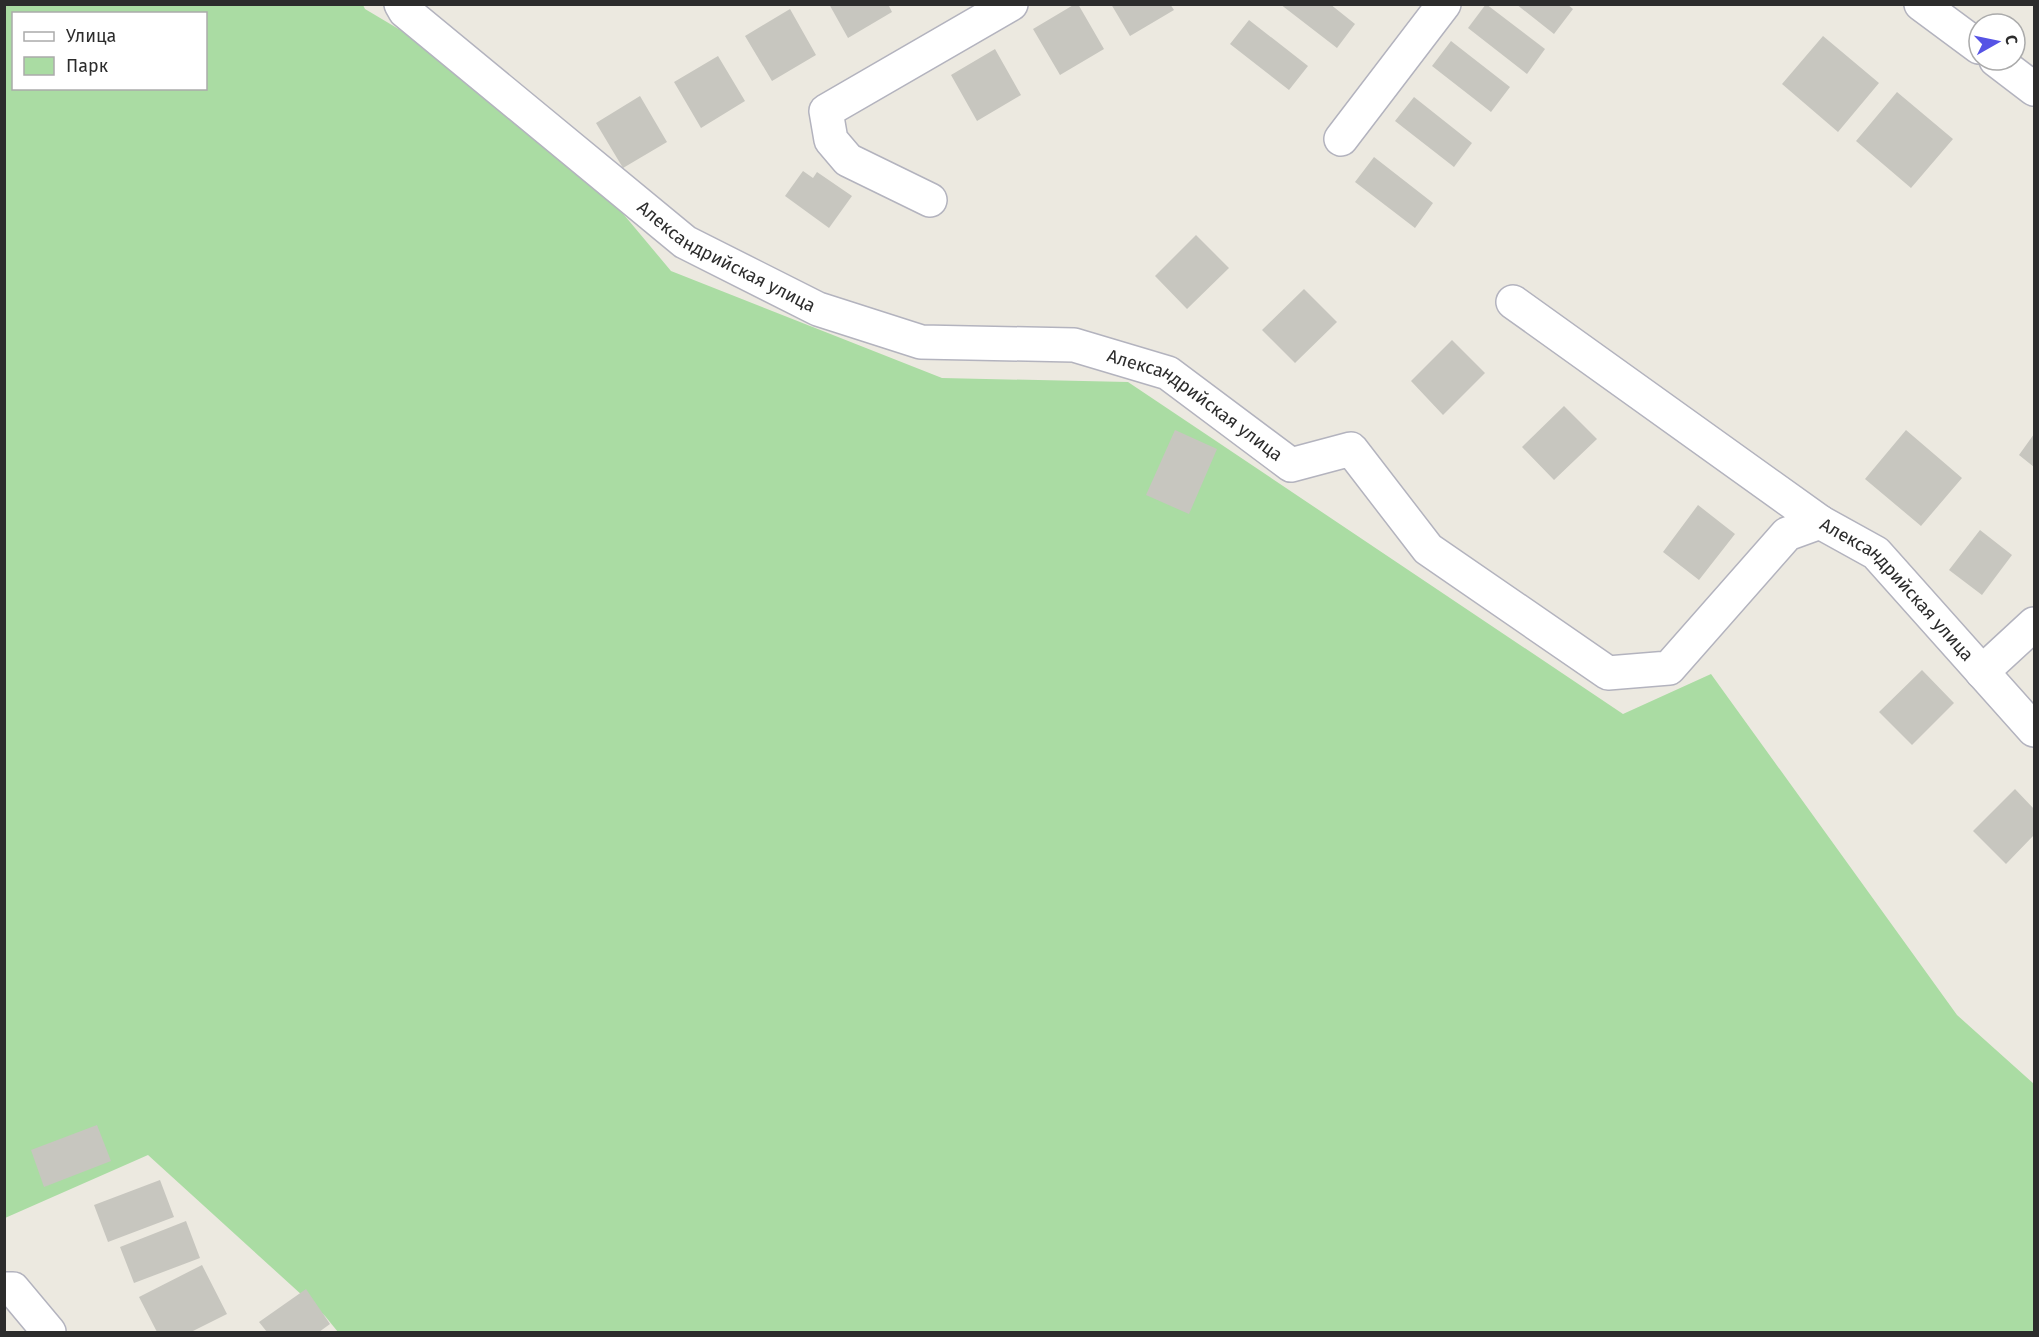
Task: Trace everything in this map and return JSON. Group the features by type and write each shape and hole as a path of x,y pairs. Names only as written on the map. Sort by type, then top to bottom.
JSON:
{"street":[{"name":"Александрийская улица","path":"401,4 405,11 685,242 818,309 921,342 1074,345 1168,373 1291,465 1351,449 1428,549 1608,673 1669,668 1787,534 1820,522 1875,553 2034,730"},
{"path":"930,200 848,160 831,140 826,111 1011,4"},
{"path":"1341,139 1444,4"},
{"path":"1921,4 1967,39"},
{"path":"2012,72 2034,89"},
{"path":"1513,302 1820,522"},
{"path":"1982,672 2034,624"},
{"path":"9,1289 49,1332"}],"green space":[{"path":"5,5 363,5 365,9 538,112 671,271 942,378 1128,382 1623,714 1711,674 1957,1015 2034,1084 2034,1332 338,1332 325,1316 148,1155 5,1218"}],"building":[{"path":"829,4 888,4 892,12 848,38"},
{"path":"1078,4 1104,49 1060,75 1033,29"},
{"path":"1111,4 1170,4 1174,10 1130,36"},
{"path":"1280,4 1330,4 1355,24 1337,48"},
{"path":"1486,4 1545,49 1527,74 1468,28"},
{"path":"1516,4 1567,4 1573,9 1554,34"},
{"path":"790,9 816,55 772,81 745,36"},
{"path":"1249,20 1308,66 1289,90 1230,44"},
{"path":"1823,36 1879,83 1838,132 1782,84"},
{"path":"1451,41 1510,87 1491,112 1432,66"},
{"path":"995,49 1021,95 977,121 951,75"},
{"path":"718,56 745,101 701,128 674,82"},
{"path":"1897,92 1953,139 1911,188 1856,141"},
{"path":"640,96 667,142 623,168 596,123"},
{"path":"1414,97 1472,143 1454,167 1395,121"},
{"path":"1374,157 1433,203 1415,228 1355,182"},
{"path":"803,171 813,178 817,172 852,196 829,228 785,196"},
{"path":"1196,235 1229,268 1187,309 1155,276"},
{"path":"1304,289 1337,322 1295,363 1262,330"},
{"path":"1452,340 1485,373 1443,415 1411,381"},
{"path":"1564,406 1597,439 1554,480 1522,447"},
{"path":"1175,430 1217,449 1189,514 1146,495"},
{"path":"1906,430 1962,478 1921,526 1865,479"},
{"path":"2034,434 2034,467 2019,455"},
{"path":"1698,505 1735,534 1699,580 1663,552"},
{"path":"1980,530 2012,555 1982,595 1949,570"},
{"path":"1922,670 1954,703 1912,745 1879,712"},
{"path":"2015,789 2034,809 2034,835 2006,864 1973,831"},
{"path":"97,1125 111,1161 44,1187 31,1150"},
{"path":"160,1180 174,1217 108,1242 94,1205"},
{"path":"186,1221 200,1258 134,1283 120,1247"},
{"path":"202,1265 227,1314 191,1332 157,1332 139,1297"},
{"path":"306,1289 330,1324 319,1332 267,1332 259,1322"}]}
